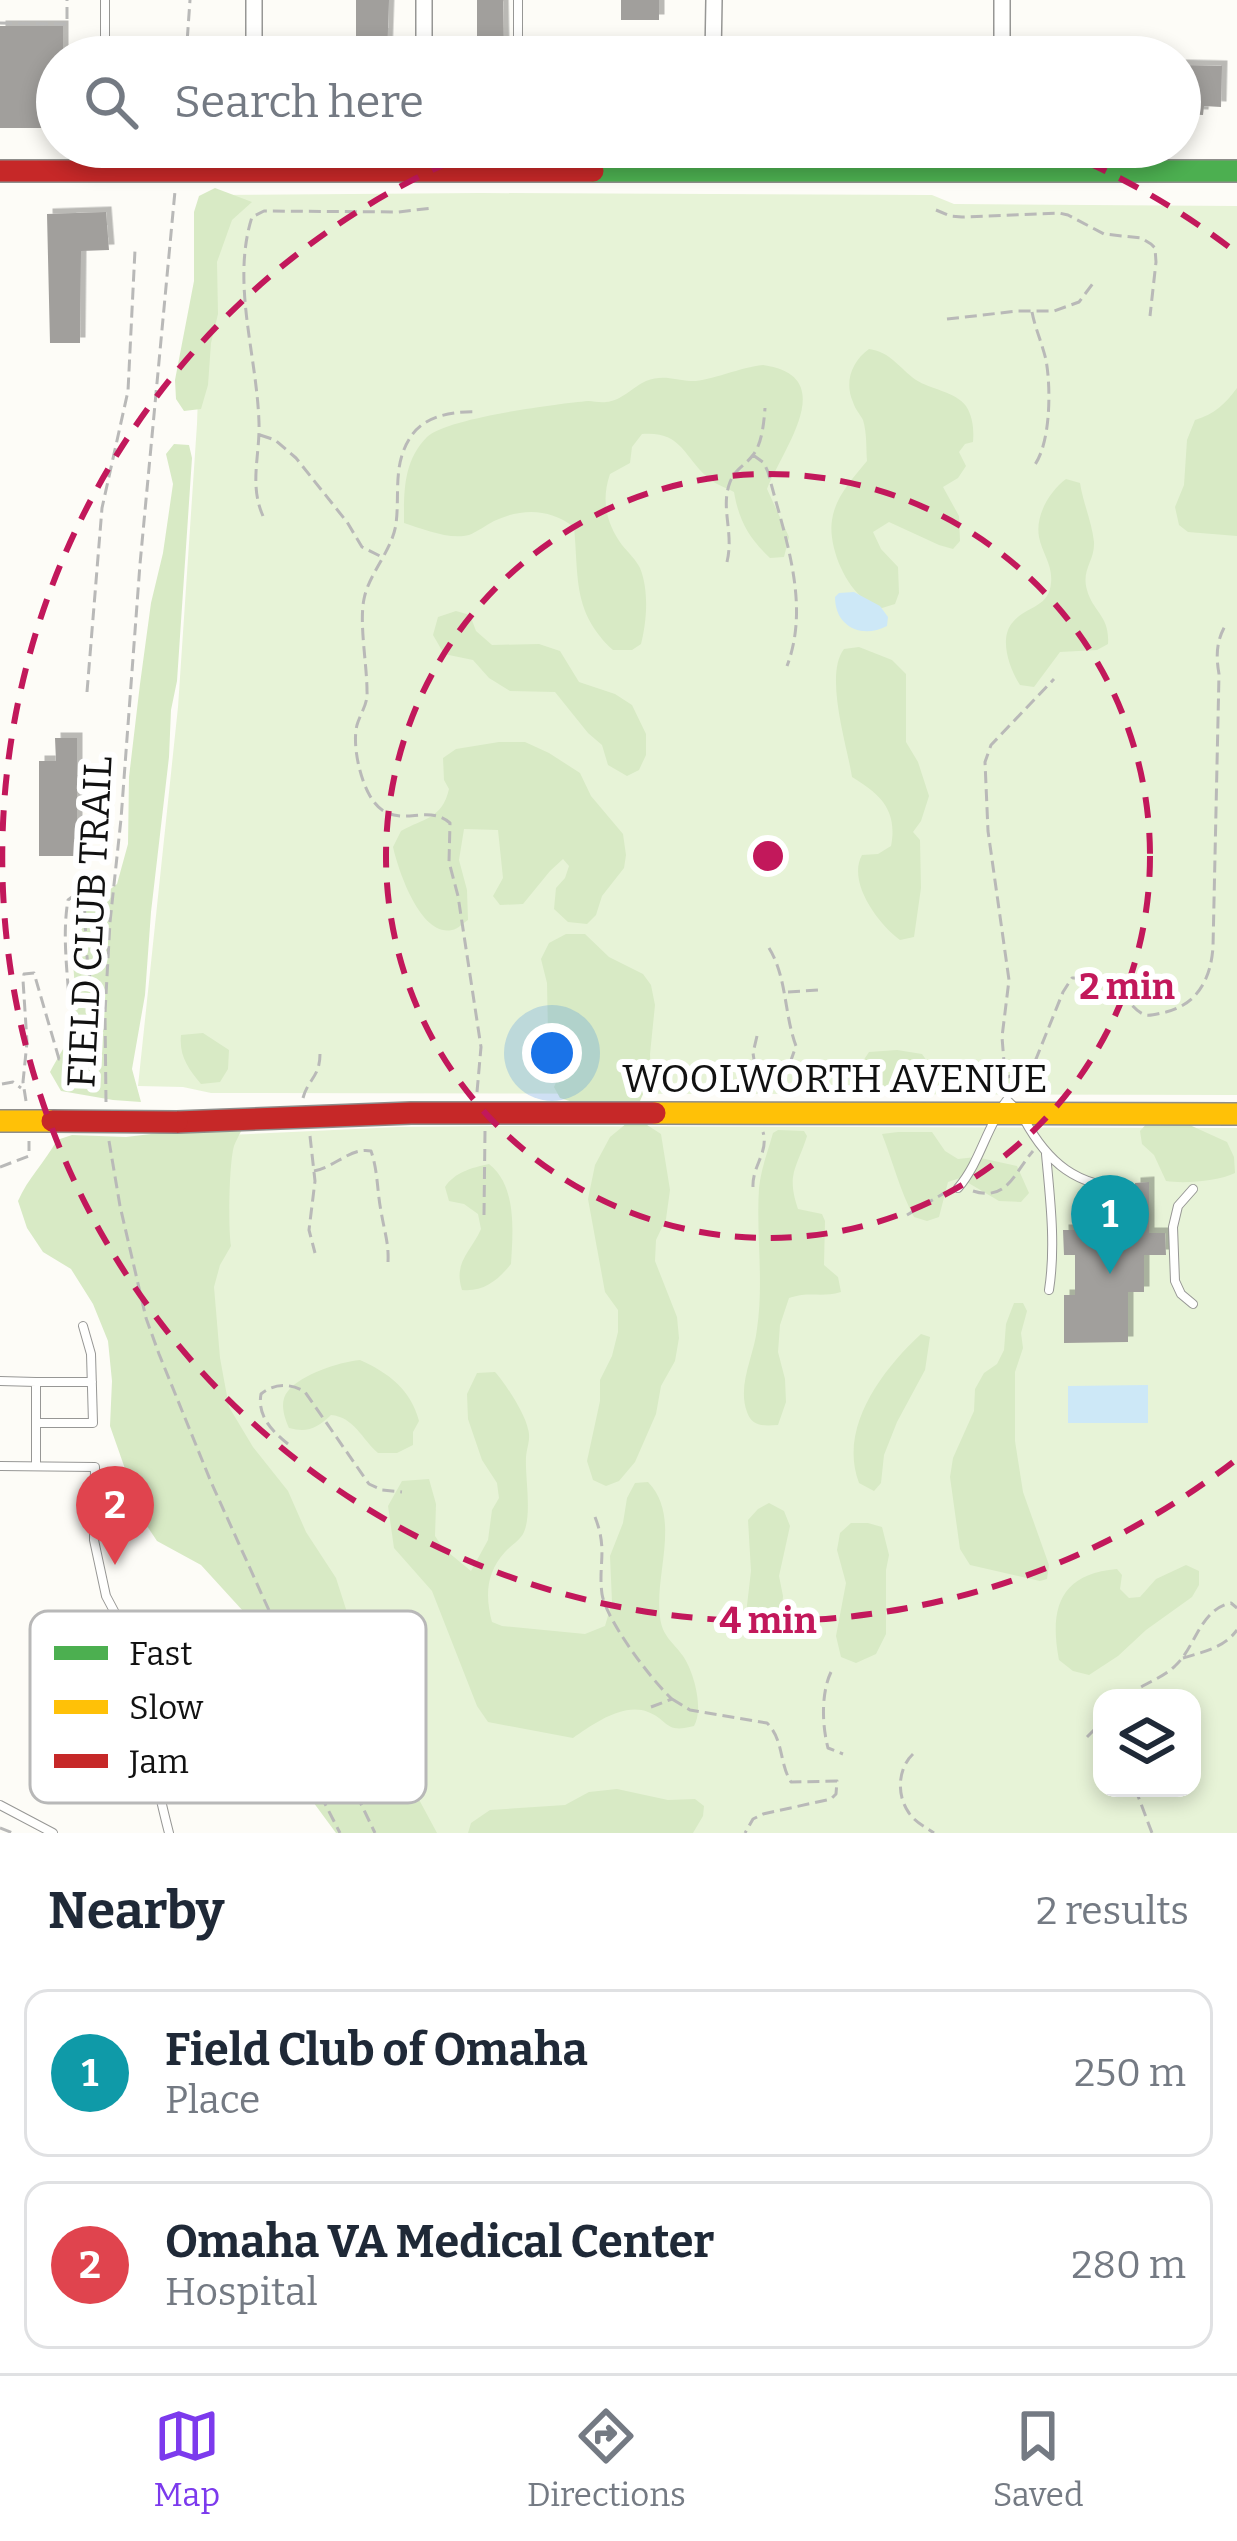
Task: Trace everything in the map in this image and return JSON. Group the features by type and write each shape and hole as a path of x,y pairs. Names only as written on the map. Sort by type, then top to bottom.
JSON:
{"street":[{"path":"254,0 254,36"},
{"path":"424,0 424,36"},
{"path":"713,36 714,0"},
{"path":"1002,0 1002,36"},
{"path":"0,170 287,168"},
{"path":"641,168 1237,171"},
{"name":"WOOLWORTH AVENUE","path":"0,1120 177,1122 304,1107 479,1106 1237,1114"}],"lane":[{"path":"104,0 105,36"},
{"path":"518,0 518,36"},
{"path":"958,1188 1008,1110 1046,1154 1082,1179 1128,1189"},
{"path":"1046,1154 1052,1272 1048,1289"},
{"path":"1192,1304 1174,1281 1173,1227 1178,1206 1193,1189"},
{"path":"36,1423 94,1424 91,1354 83,1326"},
{"path":"0,1381 92,1382"},
{"path":"36,1382 36,1466"},
{"path":"0,1466 95,1467 94,1540 106,1596 114,1611"},
{"path":"162,1803 170,1833"},
{"path":"0,1805 52,1833"}],"path":[{"path":"0,23 67,24 67,0"},
{"path":"187,36 190,0"},
{"name":"FIELD CLUB TRAIL","path":"106,1102 110,922 175,188"},
{"path":"263,516 255,486 259,435 244,282 252,217 275,211 432,208"},
{"path":"936,210 962,217 1059,213 1104,234 1147,240 1156,262 1150,316"},
{"path":"88,692 102,508 128,391 135,250"},
{"path":"947,319 1054,311 1079,302 1094,282"},
{"path":"1032,312 1047,380 1044,447 1034,466"},
{"path":"727,562 731,537 725,501 730,479 753,455 765,408"},
{"path":"478,412 434,418 415,431 404,449 398,467 396,526 362,604 367,701 356,729 366,789 384,812 400,817 440,815 450,823 449,862 481,1047 484,1215"},
{"path":"259,435 274,440 296,458 362,547 383,557"},
{"path":"753,455 768,472 796,591 797,627 787,666"},
{"path":"1005,1078 1034,1064 1072,978 1115,984 1146,1015 1174,1010 1208,980 1214,947 1217,654 1225,626"},
{"path":"1008,1110 1002,1037 1009,980 988,831 985,762 991,745 1054,679"},
{"path":"27,1108 24,974 34,973 59,1058 68,1060 66,937 68,900 73,897 84,903 91,980 105,1013"},
{"path":"769,948 786,992 796,1046 782,1083 789,1100"},
{"path":"786,992 819,990"},
{"path":"315,1253 309,1230 314,1171 304,1107 320,1054"},
{"path":"2,1084 13,1082 25,1089"},
{"path":"0,1167 29,1156 28,1131"},
{"name":"FIELD CLUB TRAIL","path":"109,1136 119,1206 146,1318 270,1611"},
{"path":"907,1215 958,1188 985,1195 1002,1190 1038,1145"},
{"path":"314,1171 359,1150 371,1150 389,1240 388,1262"},
{"path":"288,1444 267,1424 260,1405 261,1394 278,1386 305,1392 369,1484 401,1492"},
{"path":"595,1517 603,1545 602,1594 647,1674 690,1710 767,1724 778,1739 790,1782 838,1781 831,1799 763,1814 745,1833"},
{"path":"1136,1689 1181,1659 1210,1615 1226,1604 1237,1608"},
{"path":"1181,1659 1216,1648 1237,1630"},
{"path":"832,1672 825,1688 825,1736 828,1748 843,1754"},
{"path":"650,1707 672,1699"},
{"path":"1087,1737 1093,1731"},
{"path":"913,1754 901,1773 904,1804 913,1818 934,1833"},
{"path":"1138,1797 1152,1833"},
{"path":"325,1803 340,1833"},
{"name":"FIELD CLUB TRAIL","path":"361,1803 375,1833"},
{"path":"0,1828 13,1833"}],"green space":[{"path":"215,188 252,202 232,220 217,262 218,314 201,409 184,411 176,399 175,380 194,281 194,212 199,196"},
{"path":"205,195 932,195 954,204 1237,206 1237,1095 211,1093 138,1086 178,707 197,424"},
{"path":"869,349 889,357 916,380 962,401 973,433 973,442 959,452 966,466 943,487 959,516 960,541 953,549 889,522 873,532 898,567 895,604 882,608 850,584 831,530 841,496 867,461 863,420 849,387 854,366"},
{"path":"763,365 786,372 799,383 803,398 793,435 767,489 789,537 784,557 770,558 756,543 742,520 734,492 710,479 673,440 642,434 632,447 630,463 610,474 606,493 612,528 638,565 645,586 643,635 641,644 632,650 613,650 590,622 580,593 574,527 565,521 525,512 461,536 404,523 409,467 419,446 438,430 528,409 611,401 652,379 698,381"},
{"path":"1237,388 1237,536 1188,532 1179,525 1175,507 1184,485 1187,440 1195,420 1219,408"},
{"path":"174,444 189,445 192,458 177,681 145,995 132,1069 141,1102 113,1100 61,1091 50,1072 72,1027 74,917 117,884 128,844 129,777 140,684 173,484 166,454"},
{"path":"1066,479 1080,483 1094,542 1086,583 1104,620 1108,644 1097,650 1060,652 1034,687 1020,685 1009,663 1006,636 1013,622 1042,602 1049,591 1050,570 1039,537 1039,520 1049,497"},
{"path":"456,611 470,615 476,631 492,645 539,644 560,651 579,682 632,705 646,734 646,755 639,770 627,776 608,765 602,745 555,692 510,691 473,660 444,654 433,635 438,617"},
{"path":"859,647 892,660 906,674 906,742 929,796 913,832 920,840 921,888 914,937 900,940 874,913 859,877 862,855 878,854 891,846 892,822 885,804 852,777 839,711 838,661 844,649"},
{"path":"525,742 580,773 591,796 623,834 624,868 587,924 568,922 554,909 556,888 569,866 563,859 523,904 500,905 493,896 503,878 498,830 464,829 459,860 468,920 454,929 440,929 412,899 393,847 401,831 442,806 449,789 443,758 456,749"},
{"path":"566,934 585,934 609,957 643,974 651,985 655,1005 651,1076 640,1101 610,1106 579,1103 560,1098 554,1087 561,1054 548,1033 547,983 541,959 549,943"},
{"path":"203,1033 229,1050 228,1069 220,1082 201,1084 183,1056 181,1035"},
{"path":"869,1052 922,1054 929,1064 930,1089 886,1090 861,1064"},
{"path":"1149,1121 1183,1122 1227,1142 1235,1173 1202,1181 1166,1181 1154,1155 1142,1144 1140,1131"},
{"path":"627,1123 644,1123 661,1134 670,1190 655,1261 677,1317 679,1338 675,1361 661,1386 656,1414 635,1462 619,1481 606,1486 593,1480 587,1461 600,1380 618,1332 618,1310 605,1292 588,1199 595,1165 610,1137"},
{"path":"493,1126 1237,1128 1237,1833 415,1833 402,1803 426,1803 426,1611 318,1611 127,1176 154,1134"},
{"path":"243,1128 231,1166 231,1246 214,1287 229,1407 288,1491 306,1532 336,1578 347,1611 243,1611 201,1565 157,1541 143,1520 110,1426 108,1341 93,1304 71,1269 43,1252 27,1228 18,1201 57,1140 72,1135 126,1137"},
{"path":"804,1131 807,1136 794,1171 795,1197 798,1209 822,1214 824,1265 838,1277 841,1292 789,1298 778,1352 786,1402 778,1425 768,1426 749,1417 744,1391 759,1311 759,1188 773,1133"},
{"path":"932,1132 945,1151 958,1159 976,1157 1017,1166 1029,1193 1021,1202 999,1201 960,1178 948,1182 939,1217 927,1221 914,1217 882,1134"},
{"path":"489,1164 509,1197 511,1264 490,1284 462,1290 461,1264 481,1229 478,1214 449,1201 445,1187 459,1174"},
{"path":"1014,1303 1023,1303 1027,1311 1015,1372 1015,1441 1023,1492 1049,1565 1047,1579 1040,1581 970,1565 960,1549 950,1477 953,1458 974,1411 975,1389 1004,1350"},
{"path":"921,1334 930,1337 925,1370 897,1422 884,1455 881,1483 874,1491 859,1483 854,1462 859,1421 879,1382"},
{"path":"360,1360 389,1377 410,1400 419,1421 413,1445 397,1453 378,1453 352,1424 331,1415 312,1428 289,1428 283,1404 294,1385 321,1370"},
{"path":"495,1372 519,1408 529,1436 526,1524 491,1577 492,1622 585,1634 605,1626 612,1602 610,1556 627,1498 635,1483 648,1482 658,1496 665,1529 661,1624 694,1681 698,1710 694,1726 672,1727 648,1712 628,1710 608,1716 573,1738 488,1722 477,1706 432,1591 394,1548 388,1506 402,1481 429,1479 436,1504 435,1536 471,1571 488,1540 492,1510 499,1498 497,1483 482,1460 468,1419 467,1394 477,1373"},
{"path":"769,1503 784,1511 790,1526 779,1576 783,1596 780,1635 769,1639 755,1638 746,1614 751,1571 748,1520"},
{"path":"851,1523 882,1527 889,1555 886,1634 876,1654 856,1663 841,1657 836,1636 846,1583 837,1550 840,1533"},
{"path":"1186,1565 1199,1571 1199,1585 1192,1597 1118,1656 1089,1675 1059,1660 1058,1610 1071,1586 1098,1572 1117,1569 1122,1575 1120,1589 1129,1598 1140,1597 1156,1579"},
{"path":"617,1789 668,1800 695,1799 704,1806 703,1816 693,1833 468,1833 471,1823 490,1810 565,1805 589,1792"},
{"path":"314,1803 421,1803 437,1833 336,1833"}],"water":[{"path":"854,592 880,606 888,617 887,626 868,631 845,623 835,597"},
{"path":"1148,1385 1148,1423 1068,1423 1068,1386"}],"building":[{"path":"356,0 389,0 388,36 356,36"},
{"path":"477,0 503,0 504,36 477,36"},
{"path":"621,0 659,0 659,20 621,20"},
{"path":"0,26 63,26 63,36 36,36 36,128 0,128"},
{"path":"1201,66 1222,66 1221,107 1204,106 1203,115"},
{"path":"106,212 109,250 81,251 80,343 50,343 47,214"},
{"path":"55,738 77,738 77,856 39,856 39,761 56,761"},
{"path":"1149,1182 1149,1233 1165,1233 1166,1255 1144,1255 1144,1292 1128,1292 1128,1342 1064,1343 1064,1295 1075,1295 1075,1255 1064,1255 1063,1230 1075,1230 1075,1220 1085,1220 1084,1197 1130,1196 1135,1183"}],"traffic: fast":[{"path":"593,171 1237,171"}],"traffic: slow":[{"path":"655,1113 1237,1114"},
{"path":"0,1121 52,1121"}],"traffic: jam":[{"path":"0,171 593,171"},
{"path":"177,1122 411,1113 655,1113"},
{"path":"52,1121 177,1122"}],"place":[{"name":"Field Club of Omaha","path":"1110,1274"},
{"name":"Omaha VA Medical Center","path":"115,1565"}]}
